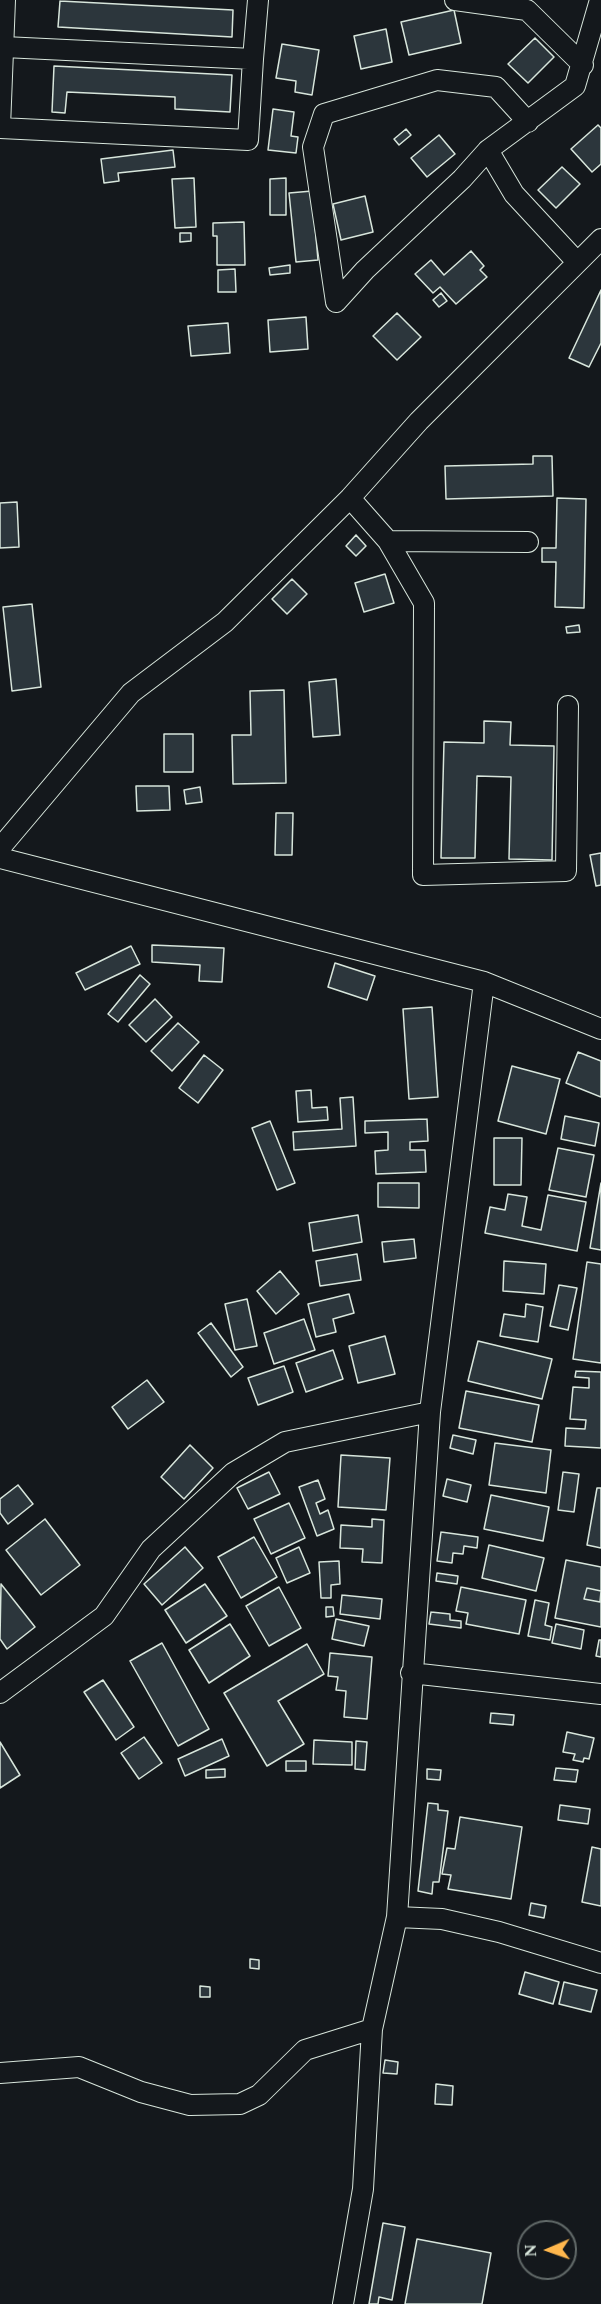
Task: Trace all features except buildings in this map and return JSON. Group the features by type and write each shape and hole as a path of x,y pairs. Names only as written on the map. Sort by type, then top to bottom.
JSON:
{"street":[{"path":"5,0 0,127 248,140 258,0"},
{"path":"455,0 527,10 582,65"},
{"path":"528,122 496,87 437,80 324,114 313,147 336,303 365,270 462,179 488,150 528,122 575,86 600,0"},
{"path":"4,47 253,60"},
{"path":"488,150 514,194 578,262"},
{"path":"0,848 131,693 225,622 350,498 419,421 601,238"},
{"path":"350,498 388,541 424,603 423,875 567,871 568,706"},
{"path":"388,541 528,542"},
{"path":"0,858 484,982 601,1029"},
{"path":"343,2304 363,2189 372,2029 397,1917 411,1673 430,1412 484,982"},
{"path":"0,1693 104,1616 150,1549 233,1473 285,1442 430,1412"},
{"path":"411,1673 601,1694"},
{"path":"397,1917 442,1919 499,1932 601,1963"},
{"path":"0,2073 79,2067 141,2092 190,2104 240,2104 259,2095 304,2050 372,2029"}]}
